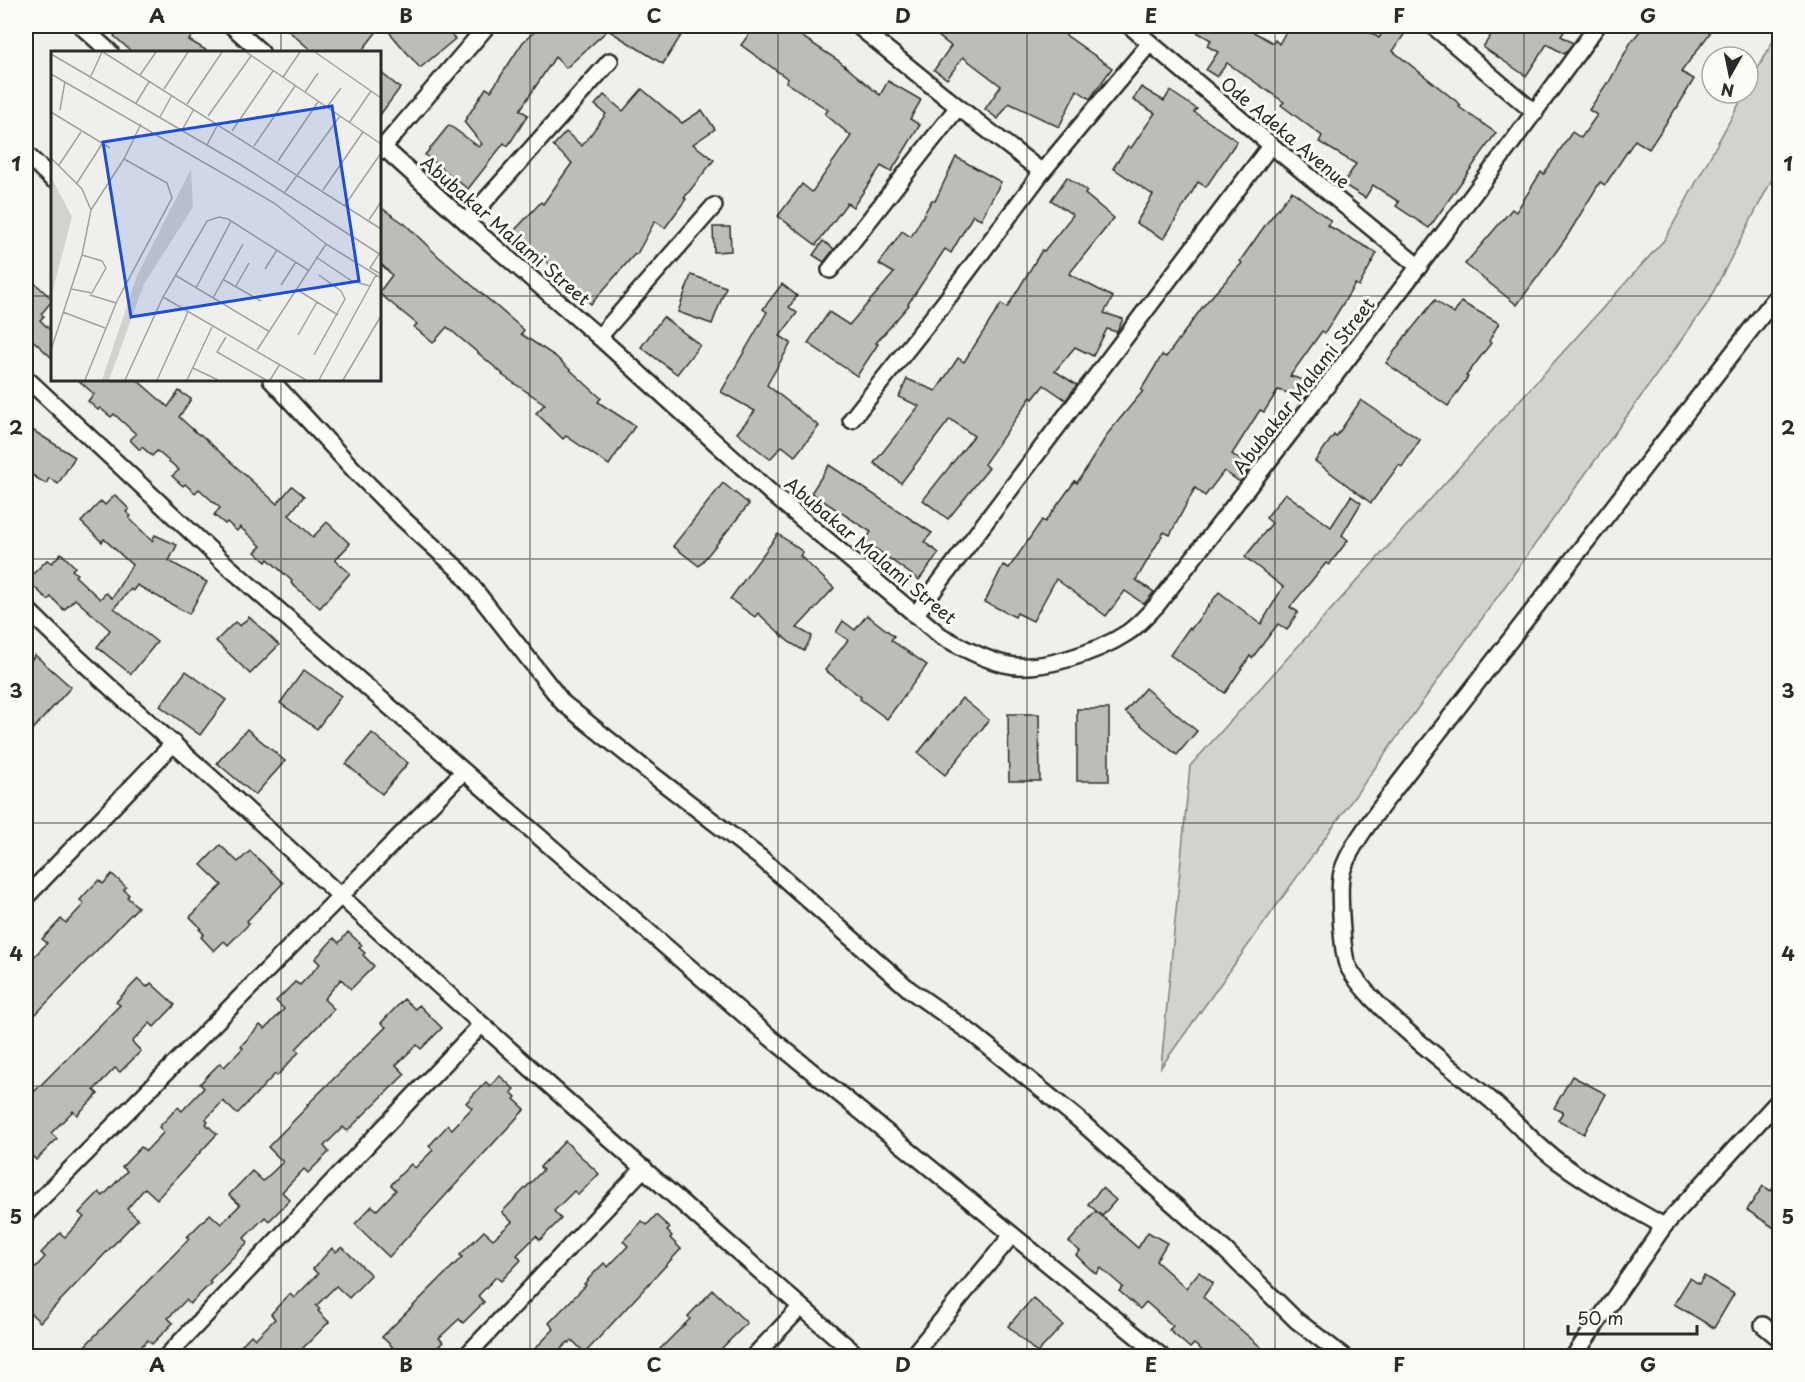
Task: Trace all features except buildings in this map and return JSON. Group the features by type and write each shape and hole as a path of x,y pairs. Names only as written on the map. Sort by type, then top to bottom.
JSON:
{"street":[{"path":"81,26 109,51"},
{"path":"232,26 260,51"},
{"path":"381,149 488,26"},
{"path":"858,26 1042,172"},
{"name":"Ode Adeka Avenue","path":"1130,26 1419,267"},
{"path":"1434,26 1535,113"},
{"name":"Abubakar Malami Street","path":"381,149 599,337 771,493 941,636 974,653 1006,665 1038,665 1074,658 1102,647 1128,633 1157,605 1419,267 1535,113 1597,26"},
{"path":"851,420 944,303 1042,172 1150,43"},
{"path":"466,222 610,61"},
{"path":"830,270 958,107"},
{"path":"915,615 1271,145"},
{"path":"26,154 51,178"},
{"path":"599,337 714,206"},
{"path":"1664,1226 1558,1162 1526,1135 1493,1102 1387,1014 1361,987 1347,964 1341,878 1349,853 1400,782 1779,292"},
{"path":"26,378 222,561 772,1039 1161,1356"},
{"path":"272,381 363,479 459,571 563,703 762,859 910,990 974,1035 1078,1119 1225,1250 1296,1320 1343,1356"},
{"path":"26,608 56,638 174,743 481,1025 858,1356"},
{"path":"26,897 174,743"},
{"path":"26,1214 463,772"},
{"path":"167,1356 481,1025"},
{"path":"1574,1356 1664,1226 1779,1099"},
{"path":"466,1356 644,1168"},
{"path":"912,1356 1012,1234"},
{"path":"754,1356 801,1307"},
{"path":"1763,1325 1779,1339"}],"shaded area":[{"path":"1779,30 1779,166 1707,304 1161,1067 1190,766 1665,239 1738,105 1760,105 1760,65"}]}
